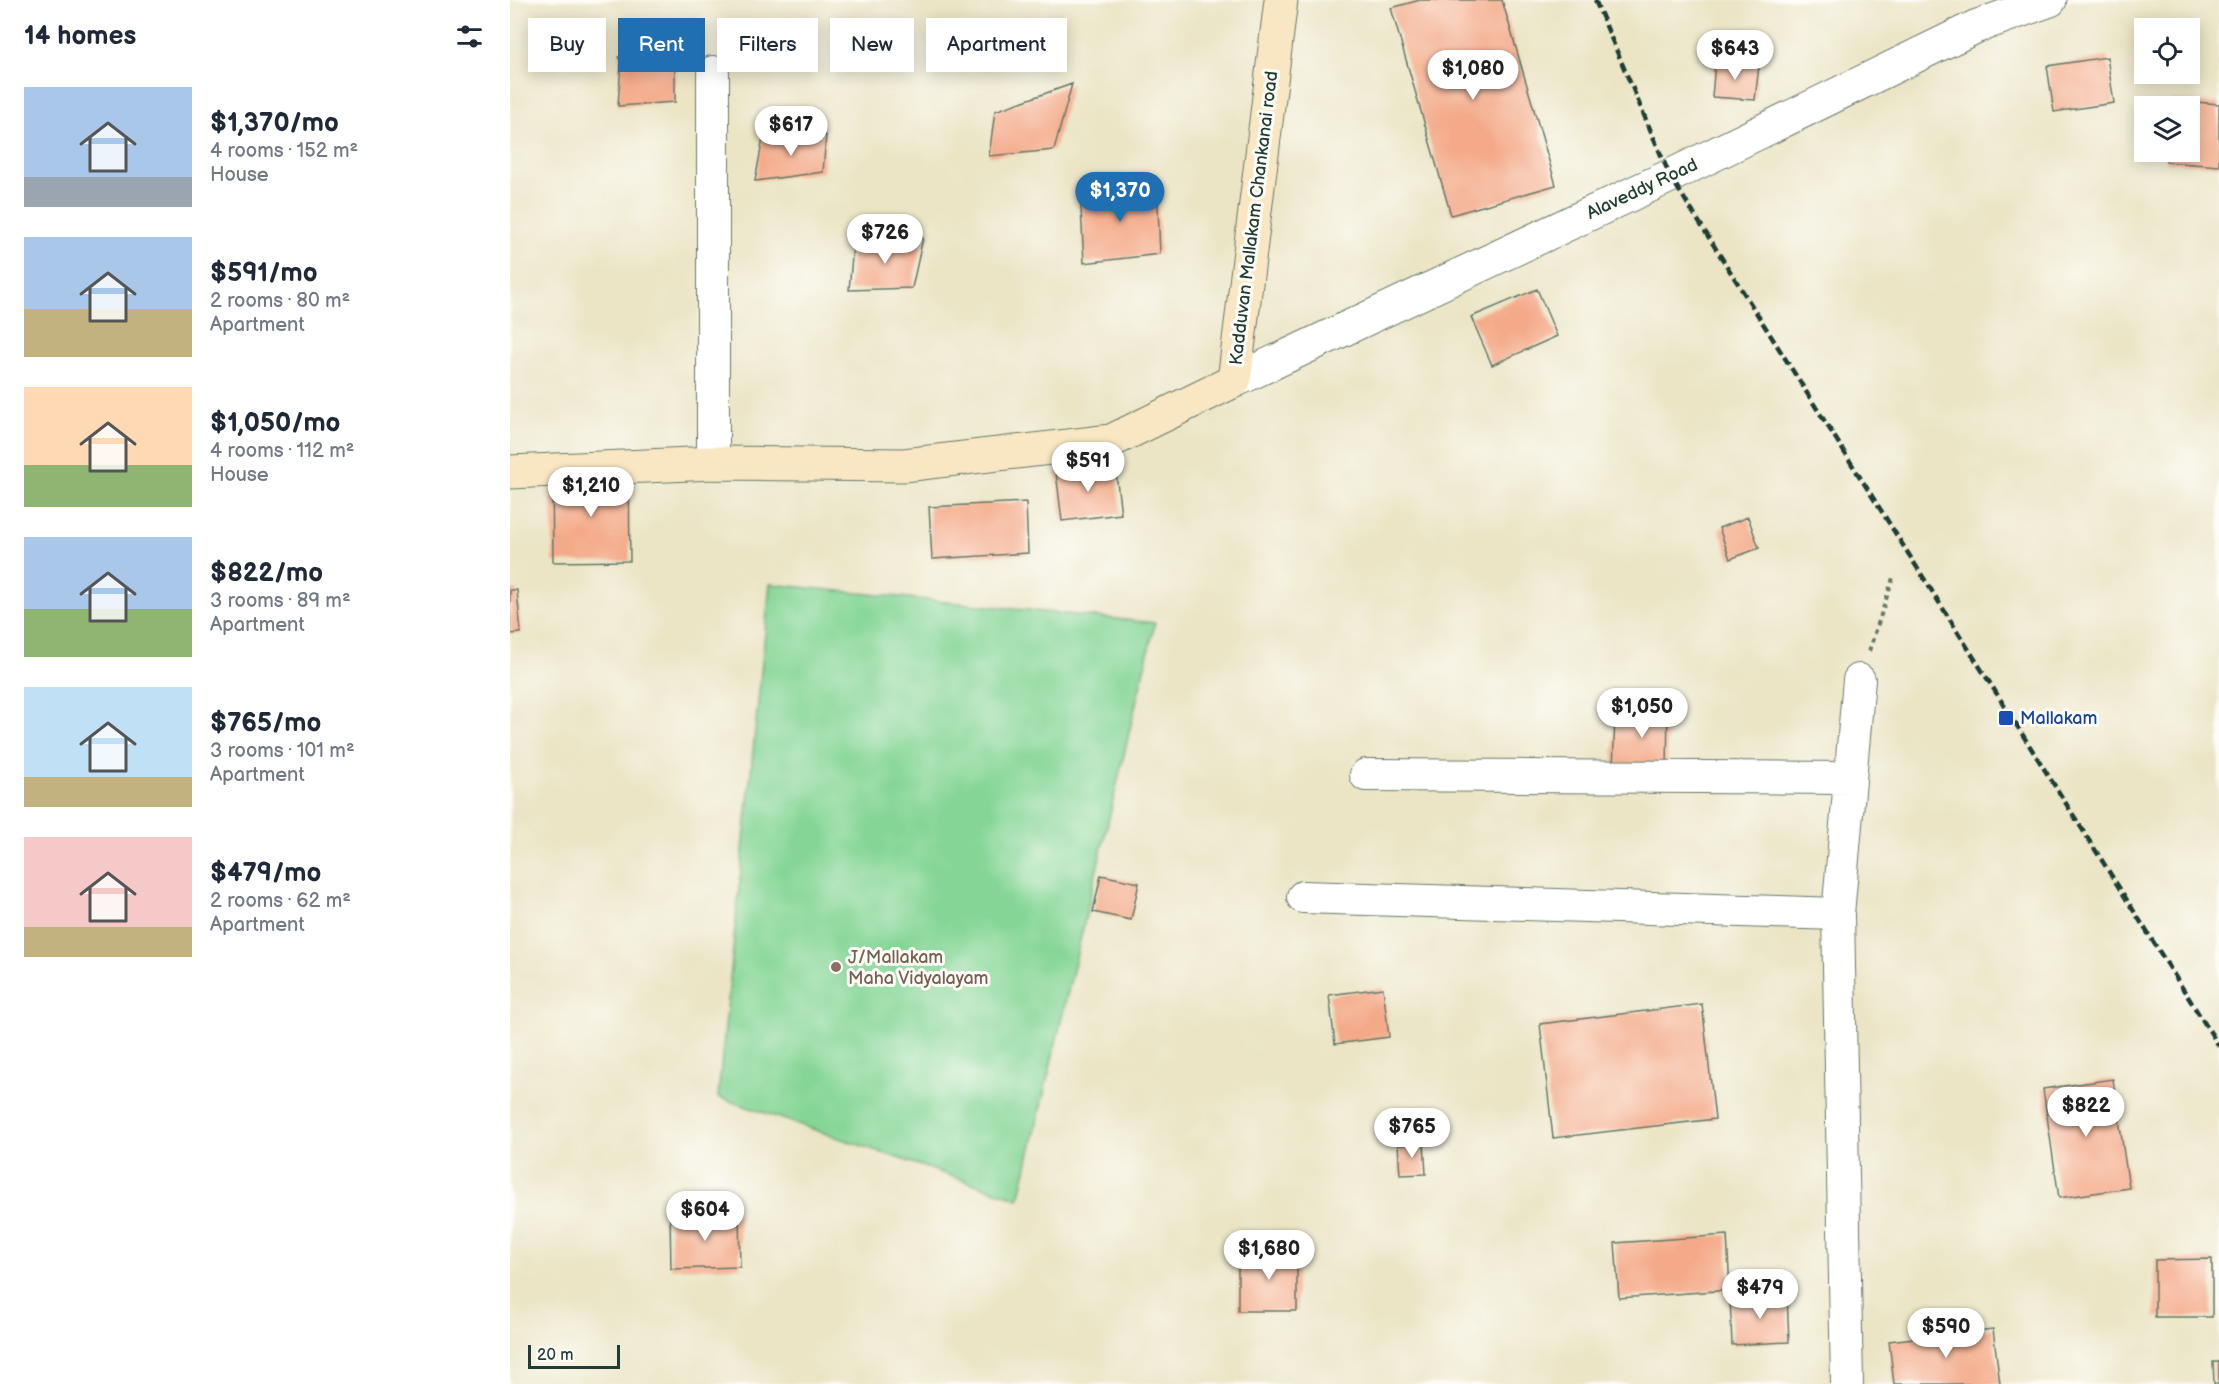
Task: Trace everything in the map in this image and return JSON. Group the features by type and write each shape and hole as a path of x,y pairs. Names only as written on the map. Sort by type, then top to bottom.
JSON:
{"main road":[{"name":"Kadduvan Mallakam Chankanai road","path":"510,472 713,463 904,465 1111,441 1234,381 1281,0"}],"street":[{"name":"Alaveddy Road","path":"1234,381 1670,176 1975,27 2050,0"},
{"path":"713,72 713,463"},
{"path":"1847,1384 1838,914 1859,680"},
{"path":"1366,776 1850,778"},
{"path":"1303,897 1838,914"}],"path":[{"path":"1859,680 1894,575"}],"green space":[{"path":"770,584 1155,623 1019,1199 718,1097"}],"building":[{"path":"1420,0 1502,0 1556,185 1451,215 1391,8"},
{"path":"2107,57 2114,103 2054,112 2047,66"},
{"path":"1715,63 1759,66 1755,100 1712,97"},
{"path":"620,72 675,72 675,102 618,106"},
{"path":"1072,84 1054,150 989,156 995,111"},
{"path":"2200,102 2219,104 2219,166 2166,162 2200,162"},
{"path":"826,135 823,172 755,181 763,138"},
{"path":"1157,183 1160,254 1084,263 1080,191"},
{"path":"923,238 912,288 849,290 853,246"},
{"path":"1537,289 1557,336 1492,365 1471,317"},
{"path":"1115,465 1121,514 1062,521 1056,472"},
{"path":"552,475 629,475 630,561 553,562"},
{"path":"1026,502 1028,553 932,559 929,507"},
{"path":"1748,517 1759,548 1730,559 1719,528"},
{"path":"510,590 517,590 521,633 510,634"},
{"path":"1633,703 1668,704 1667,771 1613,770 1615,714 1633,714"},
{"path":"1101,875 1139,883 1131,920 1093,912"},
{"path":"1383,988 1389,1037 1335,1044 1329,995"},
{"path":"1702,1004 1715,1119 1553,1138 1540,1024"},
{"path":"2113,1079 2129,1188 2059,1198 2043,1089"},
{"path":"1424,1143 1426,1174 1400,1175 1398,1145"},
{"path":"739,1214 740,1267 671,1269 670,1216"},
{"path":"1727,1235 1730,1290 1619,1298 1615,1243"},
{"path":"1297,1245 1297,1311 1238,1311 1238,1256 1269,1256 1268,1246"},
{"path":"2212,1259 2212,1317 2155,1317 2155,1260"},
{"path":"1787,1295 1789,1342 1732,1345 1730,1298"},
{"path":"1993,1329 2000,1384 1894,1384 1889,1341"},
{"path":"2213,1362 2219,1362 2219,1384 2214,1384"}],"railway":[{"path":"1595,0 1670,176 2219,1046"}],"place":[{"name":"Mallakam","path":"2006,718"},
{"name":"J/Mallakam Maha Vidyalayam","path":"836,967"}]}
